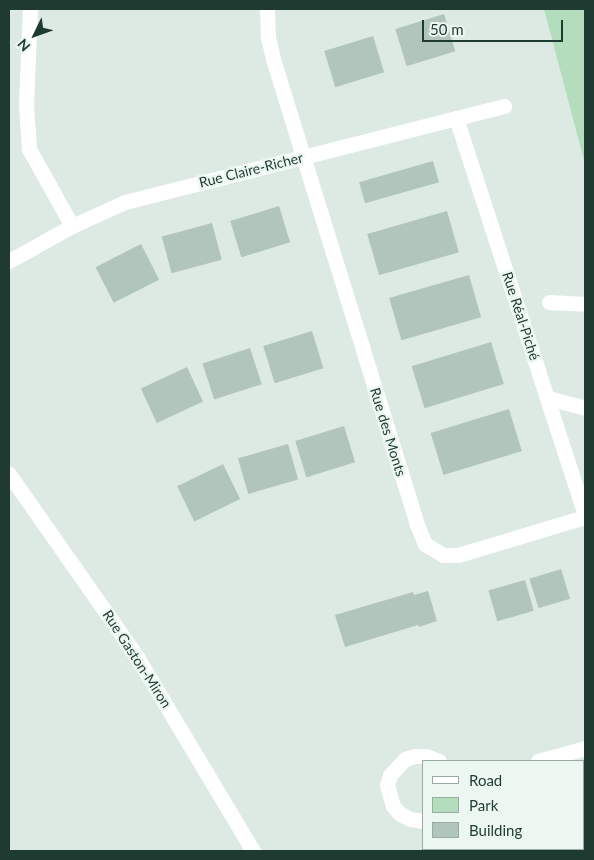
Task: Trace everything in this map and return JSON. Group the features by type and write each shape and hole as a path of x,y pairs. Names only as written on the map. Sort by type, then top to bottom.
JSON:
{"street":[{"path":"30,9 26,105 29,149 72,226"},
{"name":"Rue des Monts","path":"267,9 268,37 274,59 413,513 425,544 443,555 458,554 585,517"},
{"name":"Rue Claire-Richer","path":"9,261 72,226 125,202 504,106"},
{"name":"Rue Réal-Piché","path":"456,118 585,514"},
{"path":"549,302 585,304"},
{"path":"548,398 585,408"},
{"name":"Rue Gaston-Miron","path":"9,474 137,657 253,851"},
{"path":"542,760 585,748"},
{"path":"422,821 410,819 393,806 388,785 390,775 405,759 415,756 426,756 436,760"}],"green space":[{"path":"544,9 585,9 585,164"}],"building":[{"path":"444,14 455,51 407,66 395,29"},
{"path":"373,36 384,72 335,87 324,51"},
{"path":"433,161 439,182 365,203 359,182"},
{"path":"279,206 290,242 241,257 230,221"},
{"path":"447,211 459,252 379,275 367,234"},
{"path":"212,223 222,260 172,273 162,236"},
{"path":"141,244 159,280 114,303 96,267"},
{"path":"469,275 481,317 401,340 389,298"},
{"path":"312,331 323,368 275,383 263,346"},
{"path":"491,342 504,384 424,408 412,366"},
{"path":"250,348 262,384 214,400 202,363"},
{"path":"187,367 203,401 157,423 141,389"},
{"path":"509,409 522,451 443,475 431,433"},
{"path":"344,426 355,462 306,477 295,441"},
{"path":"288,444 298,480 248,494 238,458"},
{"path":"223,464 240,499 194,521 177,486"},
{"path":"561,569 570,599 539,608 529,579"},
{"path":"525,580 534,611 497,621 488,590"},
{"path":"428,591 437,621 345,647 335,615 413,592 414,595"}]}
